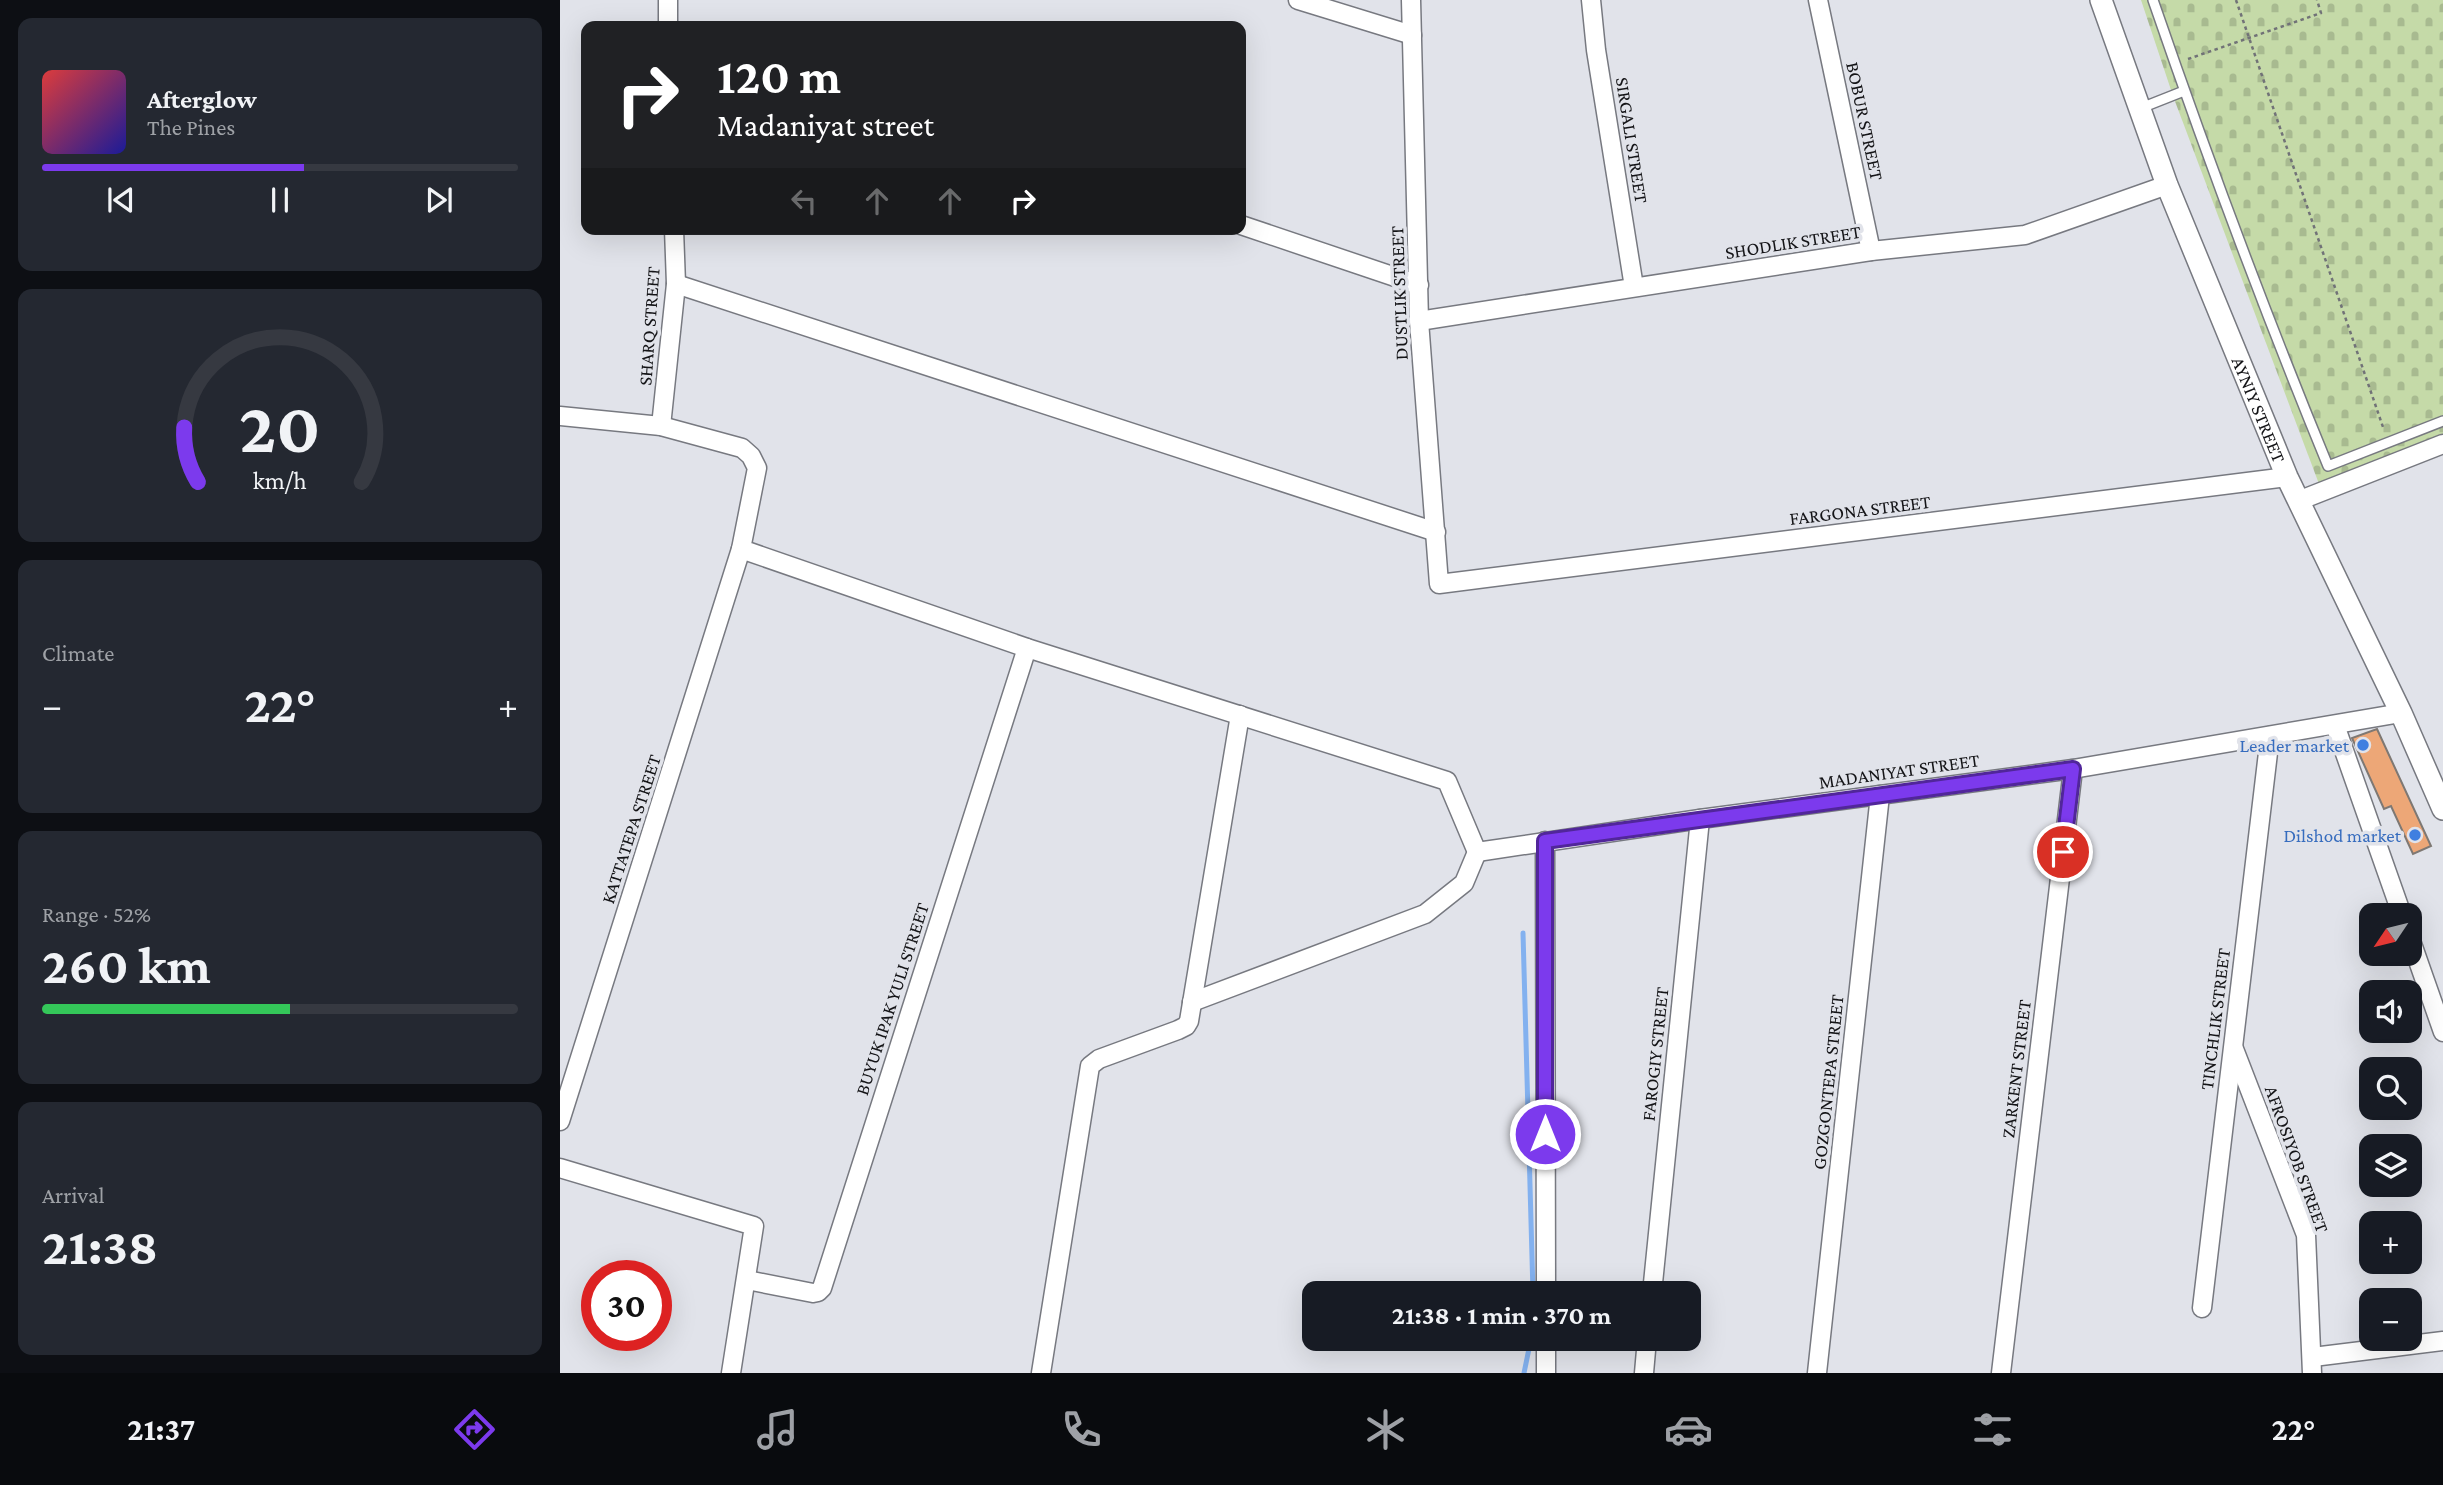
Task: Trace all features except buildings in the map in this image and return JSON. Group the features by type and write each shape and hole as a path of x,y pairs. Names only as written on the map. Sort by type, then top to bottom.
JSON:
{"street":[{"path":"668,0 668,21"},
{"path":"1298,0 1412,35"},
{"name":"DUSTLIK STREET","path":"1411,0 1419,321 1439,584"},
{"name":"SIRGALI STREET","path":"1591,0 1596,50 1634,287"},
{"name":"BOBUR STREET","path":"1818,0 1871,251"},
{"name":"AYNIY STREET","path":"2101,0 2167,185 2287,477 2401,713 2443,809"},
{"name":"SHODLIK STREET","path":"1419,321 1871,251 2025,235 2167,185"},
{"path":"1246,228 1419,285"},
{"name":"SHARQ STREET","path":"661,426 676,284 674,235"},
{"path":"676,284 1436,532"},
{"name":"KATTATEPA STREET","path":"560,416 661,426 742,448 751,456 757,468 741,549 560,1121"},
{"path":"2298,501 2443,444"},
{"name":"FARGONA STREET","path":"1439,584 2287,477"},
{"path":"741,549 1027,648 1447,780 1477,852 1464,883 1424,914 1192,1002"},
{"name":"BUYUK IPAK YULI STREET","path":"747,1280 813,1293 822,1288 1027,648"},
{"name":"MADANIYAT STREET","path":"1477,852 2073,769 2401,713"},
{"path":"1041,1373 1090,1066 1098,1059 1186,1026 1240,715"},
{"path":"2335,725 2398,903"},
{"name":"TINCHLIK STREET","path":"2202,1308 2270,736"},
{"name":"ZARKENT STREET","path":"2001,1373 2073,769"},
{"name":"GOZGONTEPA STREET","path":"1817,1373 1880,795"},
{"name":"FAROGIY STREET","path":"1653,1281 1700,819"},
{"path":"1545,841 1546,1281"},
{"path":"2420,966 2443,1032"},
{"name":"AFROSIYOB STREET","path":"2233,1045 2306,1235 2312,1365"},
{"path":"560,1168 754,1226 731,1373"},
{"path":"2312,1365 2443,1341"},
{"path":"1546,1351 1546,1373"},
{"path":"1644,1373 1646,1351"}],"lane":[{"path":"2153,0 2184,91 2328,466 2443,421"},
{"path":"2140,108 2184,91"}],"path":[{"path":"2236,0 2388,443"},
{"path":"2175,64 2321,13 2317,0"}],"green space":[{"path":"2141,0 2443,0 2443,436 2319,484 2173,96"}],"waterway":[{"path":"1523,933 1533,1281"},
{"path":"1524,1373 1529,1351"}],"place":[{"name":"Leader market","path":"2363,745"},
{"name":"Dilshod market","path":"2415,835"}],"route":[{"path":"1545,1134 1545,841 2073,769 2063,852"}]}
